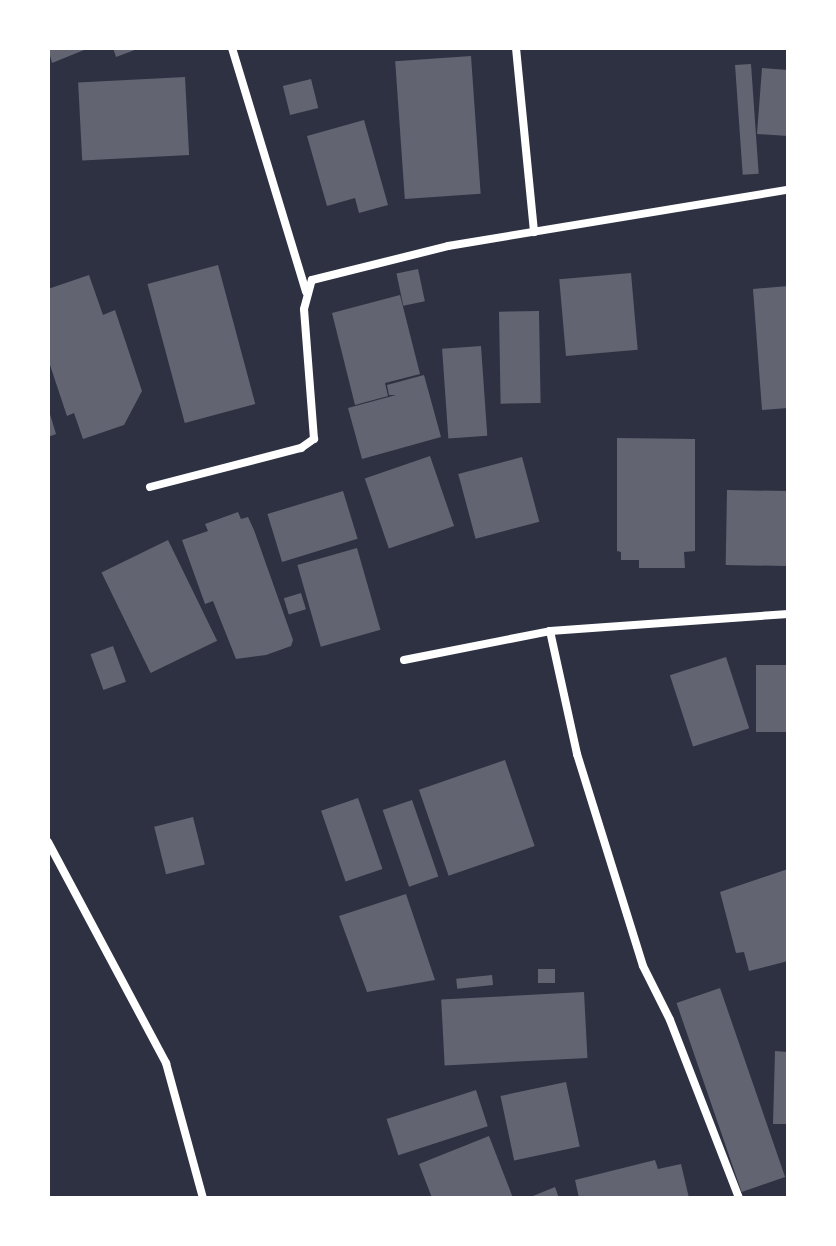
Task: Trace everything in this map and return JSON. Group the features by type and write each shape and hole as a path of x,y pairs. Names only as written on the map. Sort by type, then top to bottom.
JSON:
{"street":[{"path":"150,487 301,448 314,439 306,293 232,48"},
{"path":"516,48 534,232"},
{"path":"306,293 312,280 330,274 534,232 788,190"},
{"path":"404,660 550,631 788,614"},
{"path":"550,631 577,754 643,966 670,1020 739,1198"},
{"path":"48,842 166,1063 203,1198"}],"building":[{"path":"48,48 89,48 52,63"},
{"path":"113,48 140,48 116,57"},
{"path":"471,56 481,194 405,199 395,61"},
{"path":"751,64 759,174 743,175 735,65"},
{"path":"762,68 788,70 788,136 757,134"},
{"path":"185,77 189,155 82,160 78,83"},
{"path":"311,79 318,108 290,115 283,86"},
{"path":"364,120 388,205 359,213 355,198 327,206 307,136"},
{"path":"218,265 255,404 185,423 147,284"},
{"path":"418,269 425,301 403,306 396,274"},
{"path":"631,273 638,350 566,356 559,279"},
{"path":"89,275 103,315 115,310 142,391 124,425 83,439 74,413 67,416 48,359 48,289"},
{"path":"788,286 788,408 762,410 753,289"},
{"path":"400,295 420,374 385,383 388,396 355,405 332,313"},
{"path":"539,311 541,403 501,404 499,312"},
{"path":"481,346 487,436 448,439 442,349"},
{"path":"424,375 441,437 362,459 348,408 396,395 389,395 387,385"},
{"path":"48,412 56,434 48,437"},
{"path":"617,438 695,439 695,551 684,552 685,568 639,568 639,560 621,560 621,552 617,551"},
{"path":"430,456 454,526 389,548 365,478"},
{"path":"522,457 539,522 476,539 458,474"},
{"path":"727,490 788,491 787,566 726,565"},
{"path":"343,491 358,539 282,562 267,514"},
{"path":"238,512 241,519 248,517 254,530 293,640 291,646 266,655 236,659 213,601 205,604 182,540 208,531 205,524"},
{"path":"168,540 217,641 151,673 101,572"},
{"path":"357,548 380,630 321,647 297,565"},
{"path":"301,593 306,609 289,615 284,598"},
{"path":"113,646 126,682 103,690 90,654"},
{"path":"726,657 749,728 693,747 670,675"},
{"path":"756,665 788,665 788,732 756,732"},
{"path":"505,760 535,846 449,876 419,790"},
{"path":"358,798 382,869 346,882 321,811"},
{"path":"412,800 438,877 409,887 383,810"},
{"path":"193,817 205,865 166,874 154,827"},
{"path":"788,869 788,961 749,971 744,952 736,953 720,892"},
{"path":"406,894 435,980 367,992 339,916"},
{"path":"538,969 555,969 555,983 538,983"},
{"path":"492,975 493,985 457,989 456,979"},
{"path":"720,988 785,1177 742,1192 677,1003"},
{"path":"584,992 587,1058 445,1065 441,999"},
{"path":"775,1051 788,1052 788,1124 773,1124"},
{"path":"566,1082 580,1147 514,1160 500,1096"},
{"path":"476,1090 488,1126 398,1155 387,1119"},
{"path":"489,1136 513,1198 432,1198 419,1164"},
{"path":"655,1160 658,1169 681,1164 689,1198 579,1198 575,1180"},
{"path":"555,1187 559,1198 528,1198"}]}
